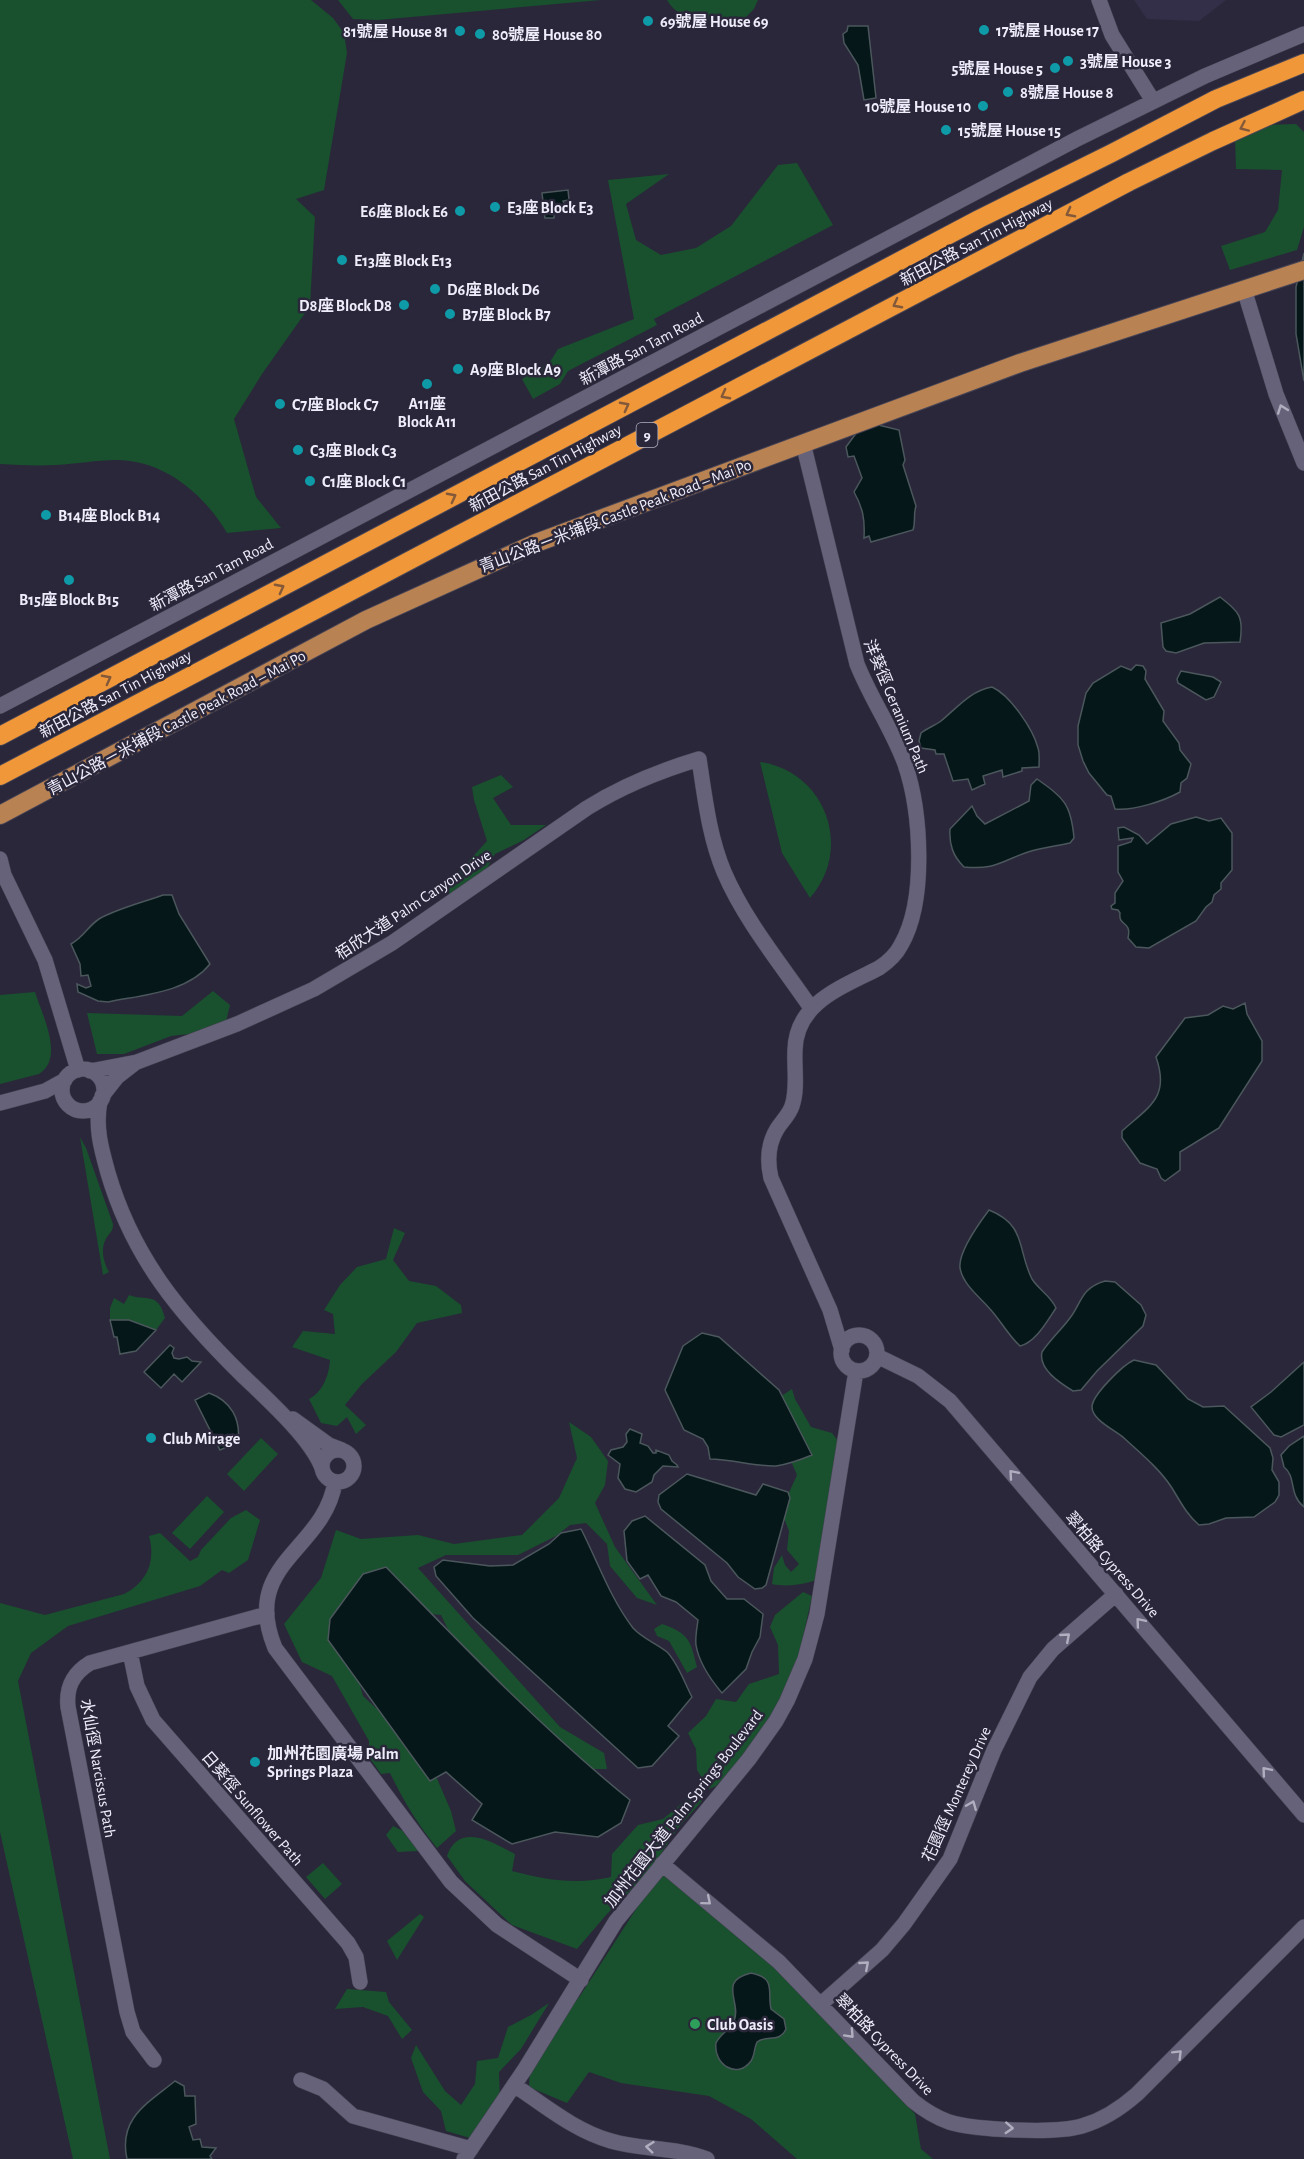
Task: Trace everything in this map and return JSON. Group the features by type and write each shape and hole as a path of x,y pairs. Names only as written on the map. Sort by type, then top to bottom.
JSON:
{"highway":[{"name":"新田公路 San Tin Highway","path":"0,736 979,219 1216,99 1304,63"},
{"name":"新田公路 San Tin Highway","path":"0,776 1129,182 1301,101"}],"main road":[{"name":"青山公路－米埔段 Castle Peak Road – Mai Po","path":"0,815 393,606 544,540 1020,363 1304,270"}],"street":[{"path":"1099,0 1112,35 1153,101"},
{"name":"新潭路 San Tam Road","path":"0,706 1001,179 1153,101 1304,34"},
{"path":"1244,290 1276,393 1304,463"},
{"name":"洋葵徑 Geranium Path","path":"804,443 857,664 870,695 897,745 911,786 919,850 916,893 906,935 901,945 879,968 824,997 811,1008 797,1033 793,1103 773,1138 768,1157 771,1178 830,1310 842,1350"},
{"name":"栢欣大道 Palm Canyon Drive","path":"84,1070 137,1062 237,1024 314,989 392,943 608,795 652,774 699,759 708,821 724,871 742,906 811,1008"},
{"path":"0,859 2,873 45,960 84,1070 101,1081 98,1130 103,1155"},
{"name":"栢欣大道 Palm Canyon Drive","path":"101,1099 117,1077 137,1062"},
{"path":"0,1103 52,1088 84,1070"},
{"path":"65,1080 62,1091 71,1106 93,1131 120,1209 157,1280 201,1333 272,1403 315,1452 327,1478 335,1482 348,1479 354,1472 352,1458 342,1450 329,1445 272,1403"},
{"path":"37,1093 52,1096 71,1106 86,1110 97,1106 101,1099"},
{"name":"洋葵徑 Geranium Path","path":"830,1310 854,1336"},
{"path":"854,1336 866,1336 872,1340 877,1356 867,1370 856,1371 844,1363 842,1350 844,1344 854,1336"},
{"name":"翠柏路 Cypress Drive","path":"877,1356 923,1380 950,1401 1304,1815"},
{"name":"加州花園大道 Palm Springs Boulevard","path":"468,2154 581,1980 616,1921 763,1741 797,1680 806,1659 817,1614 856,1371"},
{"path":"322,1468 327,1455 334,1450 342,1450"},
{"path":"335,1482 331,1502 322,1520 277,1572 269,1593 267,1614 271,1637 281,1657 451,1882 497,1925 581,1980"},
{"name":"花園徑 Monterey Drive","path":"821,2004 882,1950 904,1924 950,1859 994,1750 1030,1677 1053,1649 1116,1594"},
{"name":"水仙徑 Narcissus Path","path":"154,2060 133,2032 127,2012 67,1699 71,1681 82,1668 98,1661 267,1614"},
{"name":"日葵徑 Sunflower Path","path":"130,1652 137,1686 153,1720 348,1943 356,1957 360,1982"},
{"name":"翠柏路 Cypress Drive","path":"662,1864 779,1962 913,2101 936,2117 968,2126 1057,2131 1095,2122 1110,2114 1137,2094 1304,1927"},
{"path":"301,2080 323,2089 353,2116 468,2154"},
{"path":"514,2085 576,2126 599,2137 628,2145 680,2150 706,2159"}],"shaded area":[{"path":"1134,0 1226,0 1199,21 1147,19"},
{"path":"848,26 868,26 876,98 864,100 858,65 844,43 843,34 847,31"},
{"path":"568,190 569,200 563,201 566,208 564,212 554,213 554,218 545,218 542,193"},
{"path":"1304,253 1304,381 1296,334 1296,287"},
{"path":"870,423 899,430 905,460 903,465 916,506 913,530 871,542 869,536 864,538 863,514 854,492 862,478 854,456 848,457 846,447 860,428"},
{"path":"1220,597 1239,615 1240,642 1204,643 1176,653 1166,651 1163,647 1161,623 1190,614"},
{"path":"1136,665 1143,666 1146,671 1145,679 1164,711 1163,721 1191,764 1187,778 1181,783 1180,792 1148,805 1115,809 1111,796 1107,795 1089,773 1083,761 1078,745 1078,726 1086,693 1093,683 1121,666 1131,670"},
{"path":"1181,671 1213,677 1221,682 1214,697 1206,700 1178,683 1177,679"},
{"path":"992,687 1006,697 1026,722 1038,748 1039,767 1022,768 1022,771 1003,777 1002,770 983,776 985,784 972,790 968,779 953,781 944,754 936,754 935,750 921,748 919,741 921,733 941,721 965,700 977,692"},
{"path":"1037,779 1054,791 1068,809 1074,838 1070,843 1028,852 991,866 964,867 952,850 950,829 972,806 977,816 985,824 1029,801 1031,785"},
{"path":"1196,817 1209,821 1221,818 1232,833 1232,870 1221,883 1221,889 1214,895 1212,902 1196,921 1149,948 1136,947 1128,938 1128,928 1121,920 1120,913 1111,906 1115,903 1115,893 1123,881 1118,872 1118,846 1131,842 1133,838 1119,840 1118,828 1124,827 1139,835 1147,844 1171,824"},
{"path":"163,895 172,895 179,914 210,964 189,981 149,995 108,1002 98,1001 78,992 77,984 86,988 91,986 88,975 81,976 80,964 71,944 106,915"},
{"path":"1245,1003 1247,1014 1262,1041 1262,1061 1219,1128 1180,1152 1180,1170 1165,1181 1157,1169 1140,1163 1122,1138 1122,1131 1155,1100 1161,1082 1156,1057 1185,1018 1208,1015 1223,1006 1233,1009"},
{"path":"989,1210 1010,1223 1019,1239 1032,1279 1056,1308 1036,1336 1020,1346 968,1285 960,1268 960,1261 966,1246"},
{"path":"1105,1281 1115,1282 1141,1305 1146,1315 1143,1326 1081,1390 1073,1391 1056,1380 1047,1370 1043,1364 1042,1352 1070,1318 1083,1296 1091,1287"},
{"path":"110,1320 129,1320 156,1330 136,1351 120,1354 117,1337 114,1337"},
{"path":"702,1333 719,1337 779,1390 812,1455 776,1466 710,1459 708,1447 703,1439 684,1430 665,1390 683,1346"},
{"path":"170,1345 174,1348 172,1353 174,1358 187,1357 192,1361 201,1362 182,1382 174,1374 161,1388 144,1372"},
{"path":"1134,1360 1156,1365 1188,1399 1203,1407 1224,1406 1270,1448 1273,1458 1272,1470 1279,1482 1279,1495 1275,1502 1254,1517 1226,1518 1199,1525 1195,1521 1156,1468 1093,1412 1093,1402 1102,1388"},
{"path":"1304,1362 1304,1425 1281,1437 1274,1435 1251,1407"},
{"path":"209,1393 217,1396 229,1406 238,1426 238,1442 220,1450 195,1400"},
{"path":"630,1429 642,1434 640,1443 648,1446 653,1453 656,1453 656,1450 669,1455 678,1467 663,1466 654,1475 652,1482 636,1492 625,1489 618,1478 620,1464 608,1455 611,1450 623,1447 627,1442 626,1434"},
{"path":"1304,1436 1304,1507 1296,1497 1281,1455 1289,1446"},
{"path":"687,1474 756,1495 763,1484 788,1492 790,1498 766,1585 762,1588 755,1589 738,1577 727,1563 661,1509 658,1502 659,1495"},
{"path":"645,1516 705,1565 711,1581 727,1599 744,1599 763,1614 760,1637 746,1669 722,1693 706,1671 698,1652 696,1639 698,1620 676,1602 661,1596 648,1575 640,1579 627,1561 624,1531 632,1521"},
{"path":"581,1529 625,1616 637,1632 667,1652 678,1668 692,1697 668,1726 679,1736 652,1766 638,1768 473,1618 436,1576 434,1567 443,1560 490,1566 513,1565 549,1544 561,1533"},
{"path":"386,1567 535,1716 630,1800 621,1823 598,1837 555,1832 512,1844 472,1820 482,1804 446,1772 430,1781 328,1640 330,1619 363,1574"},
{"path":"751,1973 765,1978 768,1982 771,2009 784,2019 786,2029 776,2038 757,2042 751,2061 745,2067 733,2069 722,2063 718,2057 716,2043 734,2021 736,2014 733,1987 735,1981"},
{"path":"175,2081 184,2086 185,2096 195,2096 196,2124 189,2127 193,2140 200,2139 202,2147 216,2148 210,2156 212,2159 127,2159 125,2145 131,2122 146,2105"}],"green space":[{"path":"0,0 311,0 333,18 344,33 347,53 324,190 296,199 315,217 310,306 262,374 234,419 256,497 281,528 227,533 207,505 181,482 150,466 134,462 108,460 49,465 0,464"},
{"path":"338,0 601,0 378,20 353,19"},
{"path":"667,0 758,0 754,9 737,26 708,23 689,18 680,14"},
{"path":"1296,124 1304,132 1304,227 1297,250 1230,270 1221,246 1265,232 1278,210 1282,170 1236,169 1235,138 1259,125"},
{"path":"797,163 833,225 654,319 657,325 568,371 560,384 533,399 522,379 550,362 558,349 634,319 608,180 669,174 626,204 636,240 661,255 696,248 731,226 778,165"},
{"path":"760,762 783,768 801,780 816,796 826,815 831,835 830,857 823,878 810,898 782,853"},
{"path":"501,775 513,787 493,798 511,825 546,825 524,840 495,854 472,895 452,907 447,885 487,841 472,787"},
{"path":"213,991 230,1005 224,1030 171,1036 124,1054 97,1054 87,1013 182,1016"},
{"path":"35,992 51,1047 47,1067 39,1074 0,1084 0,995"},
{"path":"80,1137 113,1224 103,1250 109,1272 103,1275"},
{"path":"394,1228 405,1233 393,1260 409,1281 436,1286 461,1305 462,1313 417,1323 396,1352 362,1384 345,1405 366,1425 356,1434 347,1417 337,1426 321,1423 309,1399 318,1392 324,1382 330,1360 292,1347 303,1331 335,1334 333,1314 324,1310 340,1285 357,1267 386,1259"},
{"path":"129,1295 155,1300 159,1304 165,1318 156,1330 129,1320 110,1320 110,1308 114,1298 124,1304"},
{"path":"792,1389 811,1427 832,1433 844,1449 825,1577 806,1583 786,1585 772,1584 774,1568 782,1555 785,1565 791,1572 799,1564 787,1550 789,1531 781,1510 797,1475 769,1404"},
{"path":"569,1422 591,1437 608,1461 605,1485 595,1503 615,1547 657,1605 637,1598 610,1566 607,1544 586,1523 570,1525 556,1536 518,1555 446,1555 418,1568 560,1727 604,1753 607,1769 584,1769 458,1650 441,1615 413,1612 350,1649 363,1696 403,1733 432,1767 451,1811 456,1831 437,1848 411,1812 390,1773 381,1774 369,1757 369,1741 332,1676 302,1662 284,1624 321,1578 336,1530 361,1539 418,1535 454,1544 522,1535 559,1498 577,1458"},
{"path":"261,1438 278,1454 244,1491 227,1474"},
{"path":"207,1496 224,1512 190,1549 172,1533"},
{"path":"246,1510 260,1520 248,1560 229,1573 222,1570 200,1586 68,1626 31,1653 18,1681 110,2159 73,2159 0,1832 0,1603 45,1615 124,1594 139,1584 148,1570 151,1554 149,1536 160,1533 190,1561 198,1557 201,1550 231,1518"},
{"path":"803,1592 812,1596 797,1664 763,1736 716,1786 709,1789 697,1770 696,1749 688,1733 706,1716 716,1699 736,1702 749,1684 779,1674 778,1645 770,1627 775,1615"},
{"path":"662,1624 684,1635 693,1650 697,1667 687,1673 669,1641 657,1636 654,1629"},
{"path":"698,1790 702,1801 678,1828 656,1861 636,1885 577,1949 512,1925 465,1881 447,1856 453,1845 460,1839 478,1838 515,1854 512,1871 537,1877 574,1881 611,1877 612,1854 638,1825 663,1819"},
{"path":"393,1826 403,1831 418,1851 398,1852 386,1835"},
{"path":"323,1863 342,1884 325,1899 306,1877"},
{"name":"Club Oasis","path":"660,1872 761,1954 915,2114 921,2149 933,2159 797,2159 751,2119 709,2096 621,2083 589,2072 567,2103 529,2087 530,2065 580,1996"},
{"path":"420,1914 424,1917 397,1960 387,1941"},
{"path":"347,1989 386,1992 389,2002 412,2030 402,2039 388,2016 363,2007 335,2009"},
{"path":"549,2003 521,2049 499,2072 500,2102 477,2140 446,2131 441,2111 423,2092 411,2058 416,2045 445,2091 461,2105 475,2084 477,2061 498,2058 508,2027"}],"place":[{"name":"69號屋 House 69","path":"648,21"},
{"name":"17號屋 House 17","path":"984,30"},
{"name":"81號屋 House 81","path":"460,31"},
{"name":"80號屋 House 80","path":"480,34"},
{"name":"3號屋 House 3","path":"1068,61"},
{"name":"5號屋 House 5","path":"1055,68"},
{"name":"8號屋 House 8","path":"1008,92"},
{"name":"10號屋 House 10","path":"983,106"},
{"name":"15號屋 House 15","path":"946,130"},
{"name":"E3座 Block E3","path":"495,207"},
{"name":"E6座 Block E6","path":"460,211"},
{"name":"E13座 Block E13","path":"342,260"},
{"name":"D6座 Block D6","path":"435,289"},
{"name":"D8座 Block D8","path":"404,305"},
{"name":"B7座 Block B7","path":"450,314"},
{"name":"A9座 Block A9","path":"458,369"},
{"name":"A11座 Block A11","path":"427,384"},
{"name":"C7座 Block C7","path":"280,404"},
{"name":"C3座 Block C3","path":"298,450"},
{"name":"C1座 Block C1","path":"310,481"},
{"name":"B14座 Block B14","path":"46,515"},
{"name":"B15座 Block B15","path":"69,580"},
{"name":"Club Mirage","path":"151,1438"},
{"name":"加州花園廣場 Palm Springs Plaza","path":"255,1762"},
{"name":"Club Oasis","path":"695,2024"}]}
